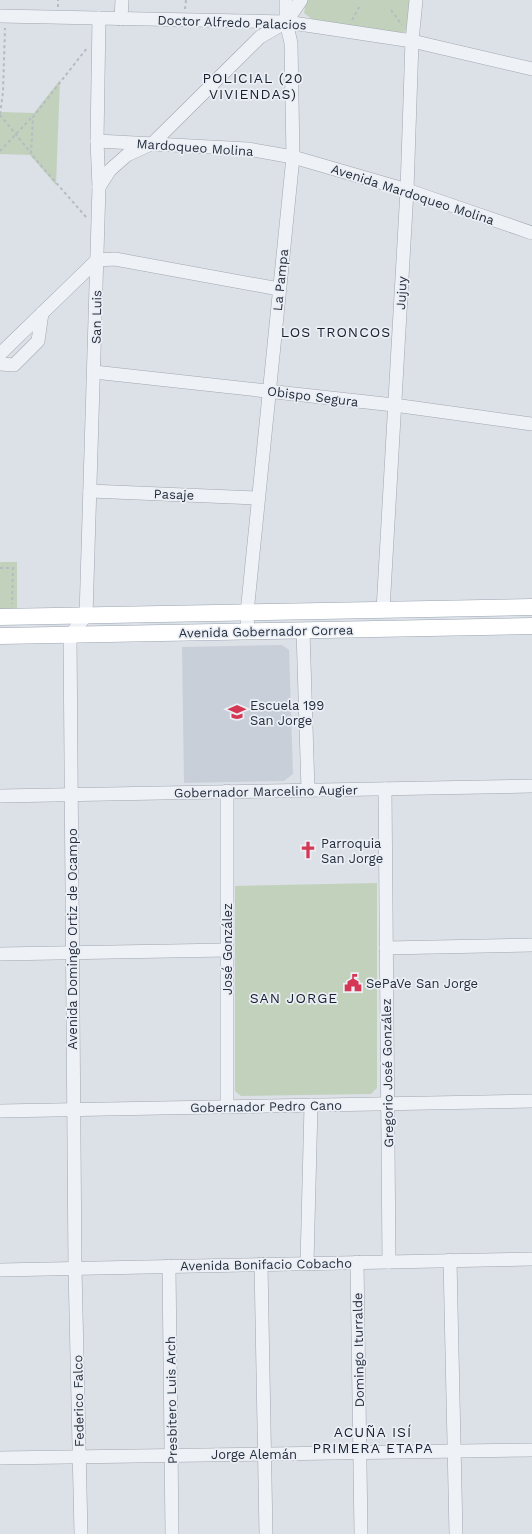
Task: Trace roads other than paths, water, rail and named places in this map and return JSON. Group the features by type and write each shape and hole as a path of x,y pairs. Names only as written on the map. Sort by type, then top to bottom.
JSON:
{"main road":[{"name":"Avenida Gobernador Correa","path":"6,617 532,607"},
{"name":"Avenida Gobernador Correa","path":"0,636 532,626"}],"street":[{"path":"121,19 122,0"},
{"name":"La Pampa","path":"248,631 247,613 268,390 293,156 291,43 286,22 286,0"},
{"path":"99,187 110,170 127,155 153,143 260,38 286,22 302,0"},
{"name":"Jujuy","path":"383,610 407,190 412,41 416,0"},
{"name":"Doctor Alfredo Palacios","path":"2,16 286,22 348,30 412,41 532,69"},
{"name":"San Luis","path":"86,616 99,187 97,141 99,18"},
{"name":"Mardoqueo Molina","path":"97,141 248,149 293,156"},
{"name":"Avenida Mardoqueo Molina","path":"293,156 407,190 532,233"},
{"path":"3,349 97,260 115,259 279,289"},
{"path":"0,364 14,365 38,341 42,313"},
{"name":"Obispo Segura","path":"94,372 268,390 394,405 532,424"},
{"name":"Pasaje","path":"90,491 258,498"},
{"path":"70,635 86,616"},
{"path":"303,630 308,790"},
{"name":"Avenida Domingo Ortiz de Ocampo","path":"70,635 75,1268"},
{"name":"Gobernador Marcelino Augier","path":"0,796 532,786"},
{"name":"Gregorio José González","path":"385,789 389,1262"},
{"name":"José González","path":"227,792 227,1107"},
{"path":"386,948 532,945"},
{"path":"0,954 226,950"},
{"name":"Gobernador Pedro Cano","path":"0,1111 532,1100"},
{"path":"307,1263 311,1105"},
{"name":"Avenida Bonifacio Cobacho","path":"0,1270 532,1259"},
{"path":"450,1260 456,1534"},
{"name":"Domingo Iturralde","path":"357,1262 361,1534"},
{"path":"261,1264 266,1534"},
{"name":"Presbítero Luis Arch","path":"169,1266 172,1534"},
{"name":"Federico Falco","path":"75,1268 81,1534"},
{"name":"Jorge Alemán","path":"0,1458 171,1454 532,1450"}],"place":[{"name":"Escuela 199 San Jorge","path":"237,712"},
{"name":"Parroquia San Jorge","path":"308,850"},
{"name":"SePaVe San Jorge","path":"353,983"}],"district":[{"name":"POLICIAL (20 VIVIENDAS)","path":"253,86"},
{"name":"LOS TRONCOS","path":"336,332"},
{"name":"SAN JORGE","path":"294,998"},
{"name":"ACUÑA ISÍ PRIMERA ETAPA","path":"373,1440"}]}
